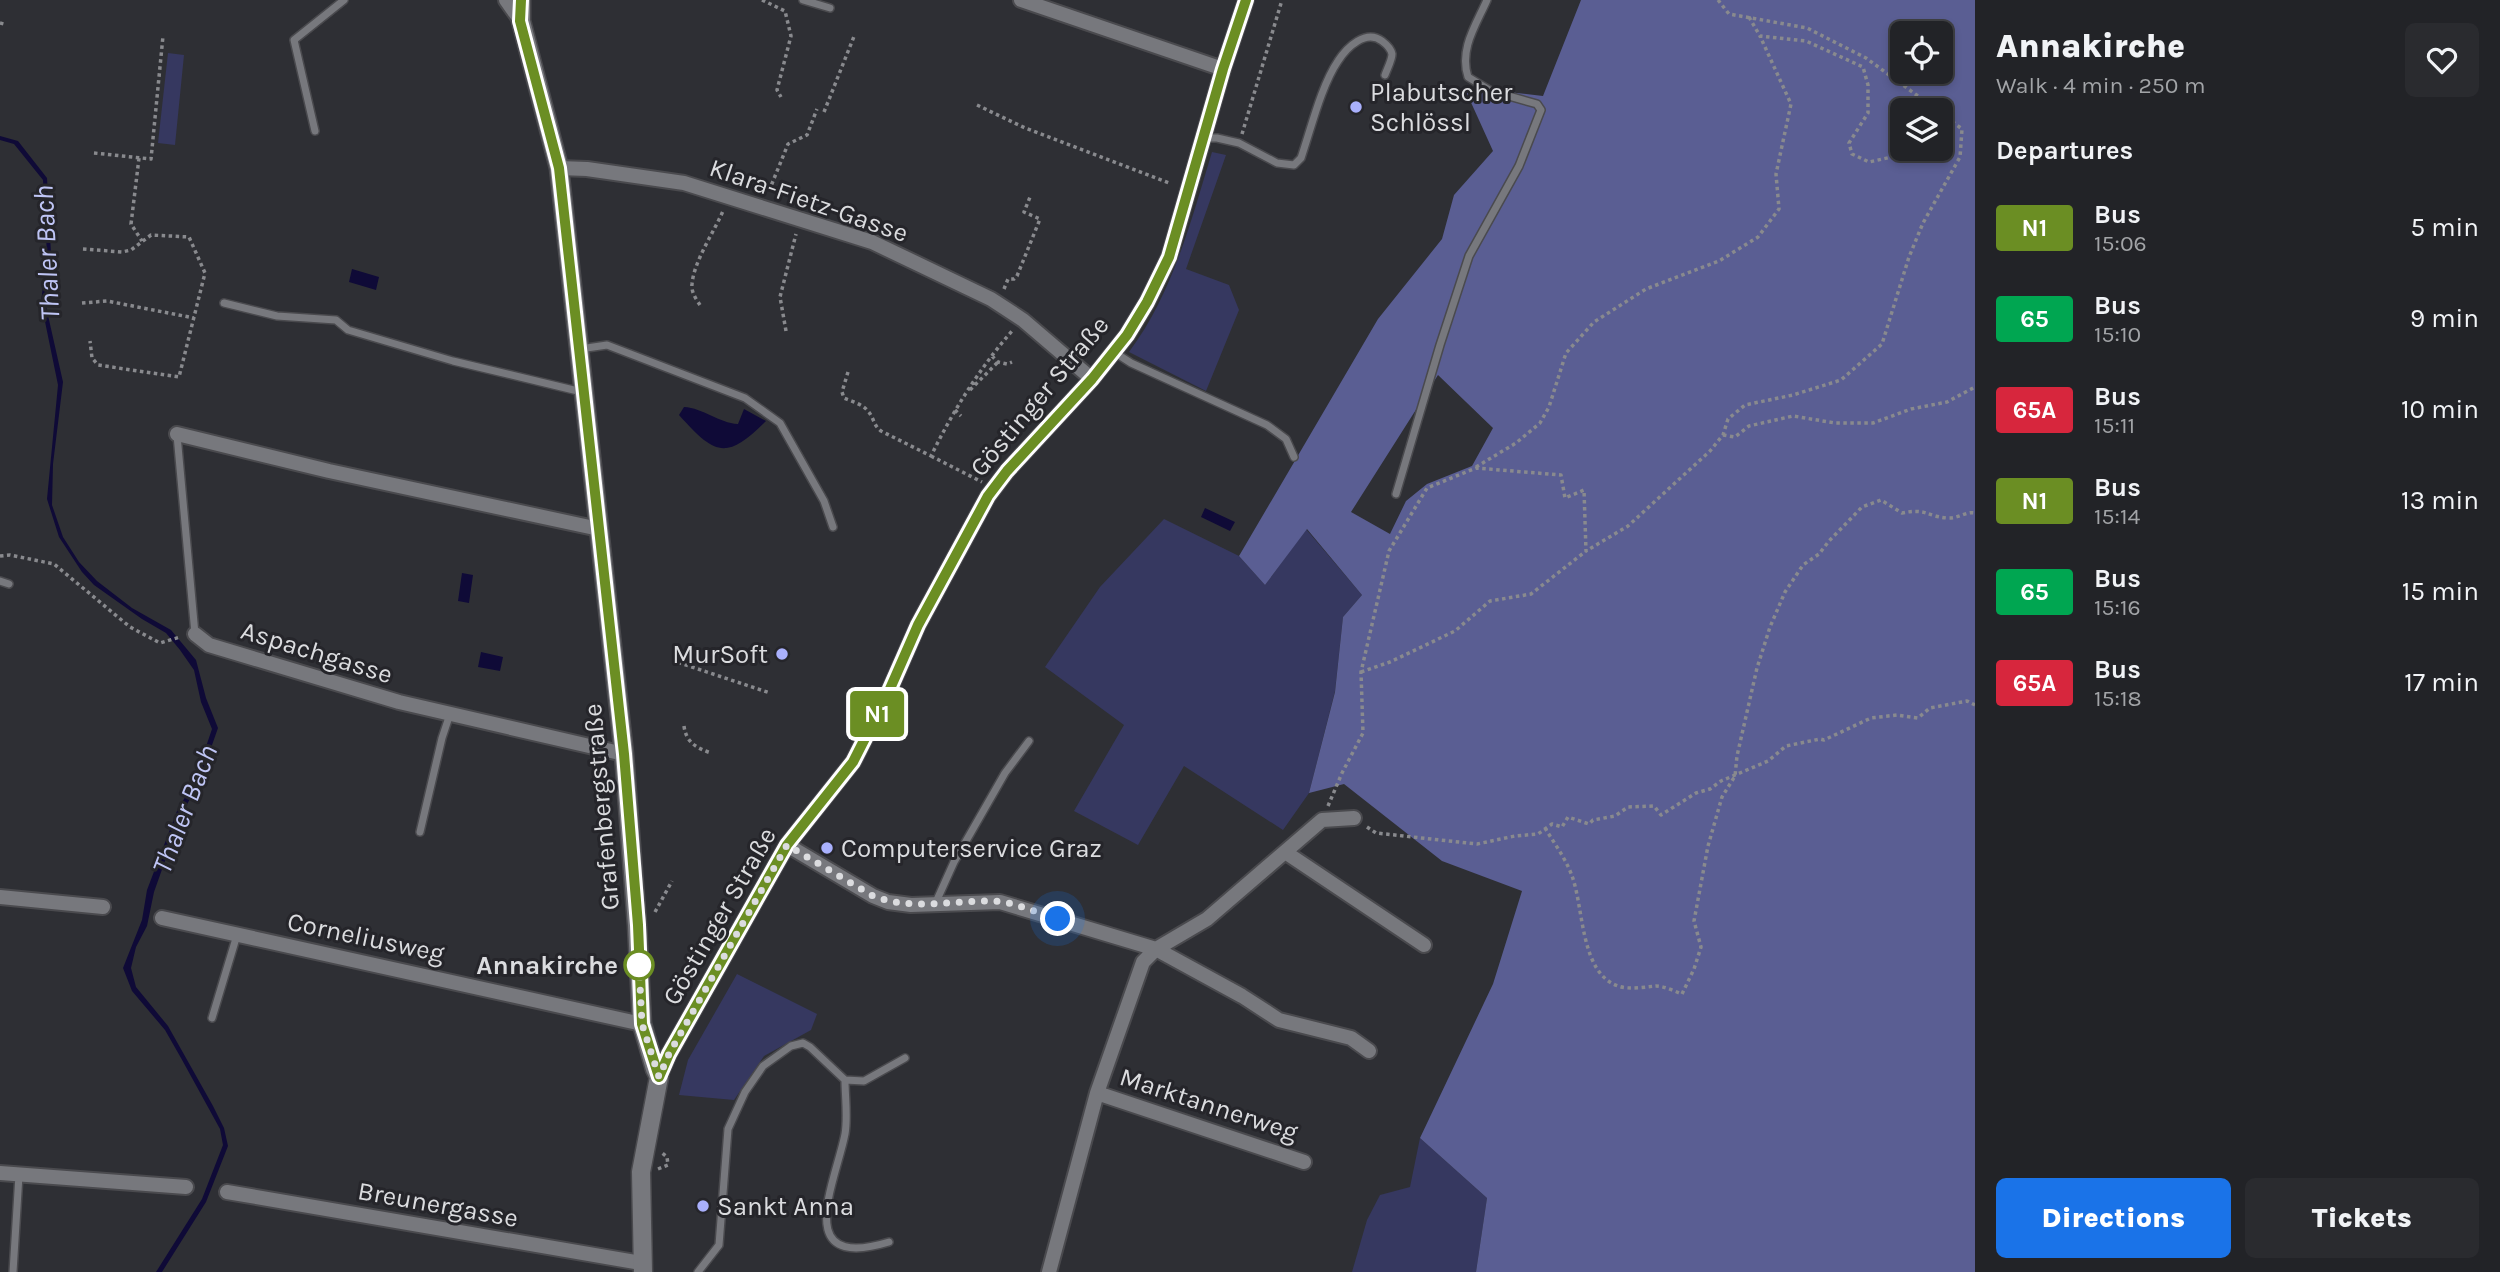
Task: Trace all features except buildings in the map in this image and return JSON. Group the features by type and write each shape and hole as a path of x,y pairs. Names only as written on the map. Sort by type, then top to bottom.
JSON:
{"street":[{"name":"Grafenbergstraße","path":"506,0 520,21 559,168 624,754 638,925 642,1024 659,1077"},
{"path":"520,21 521,0"},
{"path":"1021,0 1223,69"},
{"name":"Göstinger Straße","path":"642,1268 641,1172 659,1077 669,1054 787,845 853,762 918,625 994,488 1092,379 1127,335 1169,257 1223,69 1246,0"},
{"name":"Klara-Fietz-Gasse","path":"559,168 587,169 684,183 876,244 991,299 1023,320 1092,379"},
{"path":"177,434 329,471 599,529"},
{"name":"Aspachgasse","path":"190,635 209,645 399,702 624,754"},
{"path":"1317,825 1354,818"},
{"name":"Marktannerweg","path":"1049,1272 1097,1093 1143,962 1156,948 1207,919 1317,825"},
{"path":"787,845 873,896 888,902 911,905 936,902 1000,902 1156,948 1279,1020 1351,1038 1369,1051"},
{"path":"1285,852 1424,944"},
{"path":"0,897 103,907"},
{"name":"Corneliusweg","path":"162,918 642,1024"},
{"name":"Marktannerweg","path":"1097,1093 1304,1162"},
{"path":"0,1173 186,1186"},
{"name":"Breunergasse","path":"227,1192 642,1268"}],"lane":[{"path":"316,131 294,40 344,0"},
{"path":"803,0 830,8"},
{"path":"1396,495 1469,256 1519,166 1541,110 1536,104 1491,90 1468,77 1464,63 1468,42 1487,0"},
{"path":"1205,138 1239,143 1277,163 1294,165 1301,158 1329,77 1345,51 1357,41 1370,37 1379,38 1392,54 1385,75"},
{"path":"224,303 277,316 336,320 348,330 453,361 583,392"},
{"path":"578,349 607,345 745,398 780,423 824,501 834,527"},
{"path":"1114,352 1131,363 1267,425 1286,439 1294,457"},
{"path":"177,434 190,635"},
{"path":"0,581 9,584"},
{"path":"420,832 450,714"},
{"path":"936,902 954,862 998,784 1029,741"},
{"path":"212,1018 237,934"},
{"path":"698,1272 719,1245 728,1129 745,1092 763,1066 791,1046 803,1043 845,1080 864,1081 905,1058"},
{"path":"845,1080 846,1128 824,1223 828,1237 839,1250 853,1254 873,1250 889,1242"},
{"path":"13,1272 19,1174"}],"path":[{"path":"762,0 785,11 791,36 777,90 781,97"},
{"path":"1239,143 1282,0"},
{"path":"1718,0 1729,14 1807,28 1867,58 1920,98"},
{"path":"1317,825 1363,733 1361,672 1389,551 1427,488 1476,468 1516,443 1540,423 1549,407 1566,353 1594,322 1646,289 1719,261 1758,237 1779,209 1776,174 1791,104 1749,17"},
{"path":"824,112 855,34"},
{"path":"94,153 151,159 163,36"},
{"path":"1760,36 1807,41 1863,67 1868,85 1868,113 1849,143 1852,154 1869,162 1890,157"},
{"path":"977,105 1025,128 1169,183"},
{"path":"769,191 788,145 807,135 817,109"},
{"path":"1361,672 1390,662 1455,631 1490,601 1531,594 1586,551 1628,526 1710,452 1723,435 1728,419 1745,405 1793,395 1841,380 1882,344 1918,234 1960,157 1962,129 1953,122"},
{"path":"139,158 131,224 142,241"},
{"path":"701,305 694,295 692,285 709,234 729,197"},
{"path":"1004,289 1008,279 1017,276 1041,219 1024,212 1030,197"},
{"path":"786,331 780,297 800,219"},
{"path":"83,249 122,253 131,250 151,235 189,237 205,272 179,377 98,365 92,358 90,341"},
{"path":"82,303 107,302 194,318"},
{"path":"931,456 965,395 992,356 1023,320"},
{"path":"992,356 998,362 1012,362"},
{"path":"965,395 998,362"},
{"path":"848,372 842,392 844,398 865,408 874,426 994,488"},
{"path":"1723,435 1735,438 1749,426 1793,416 1835,424 1873,424 1910,409 1947,402 1975,387"},
{"path":"955,410 961,416"},
{"path":"1476,468 1562,475 1564,498 1584,490 1586,551"},
{"path":"1545,828 1571,873 1579,899 1589,956 1598,973 1618,986 1659,986 1682,994 1701,947 1694,921 1708,846 1722,797 1735,776 1757,668 1770,627 1786,592 1803,565 1819,554 1862,507 1881,500 1902,513 1919,510 1949,519 1971,511 1975,513"},
{"path":"0,556 10,555 54,564 130,627 160,643 190,635"},
{"path":"678,647 680,663 770,693"},
{"path":"1354,818 1376,833 1477,844 1538,834 1552,824 1562,827 1568,817 1589,824 1593,820 1615,816 1628,807 1654,806 1661,815 1696,793 1768,761 1786,746 1824,740 1871,718 1897,715 1918,718 1930,708 1967,701 1975,705"},
{"path":"684,726 685,735 691,743 700,750 711,753"},
{"path":"638,925 650,920 672,881"},
{"path":"661,1153 667,1157 668,1165 661,1169"},
{"path":"667,1161 675,1161"}],"shaded area":[{"path":"1581,0 1975,0 1975,1272 1476,1272 1487,1198 1420,1138 1493,984 1522,891 1442,861 1344,784 1309,793 1335,692 1343,617 1362,595 1307,529 1265,585 1239,556 1378,319 1442,239 1454,195 1493,151 1464,87 1543,96","holes":["1438,375 1493,428 1472,466 1427,484 1406,501 1390,534 1351,512"]},
{"path":"168,53 184,55 175,145 158,143"},
{"path":"1212,152 1226,155 1186,269 1229,285 1239,310 1206,391 1129,352 1158,306 1169,281"},
{"path":"1164,519 1239,556 1265,585 1306,529 1362,595 1343,617 1335,691 1309,793 1283,830 1184,766 1138,845 1074,811 1124,725 1045,667 1100,587"},
{"path":"737,974 817,1014 811,1030 764,1056 734,1100 679,1095 688,1060"},
{"path":"1420,1138 1487,1198 1476,1272 1352,1272 1367,1220 1380,1195 1410,1187"}],"water":[{"name":"Thaler Bach","path":"0,136 18,141 47,178 51,254 45,302 63,382 53,464 52,505 63,537 79,562 97,581 132,608 171,630 196,660 206,698 218,728 198,785 182,813 131,968 136,987 168,1026 213,1106 224,1128 228,1146 206,1202 162,1272 156,1272 202,1199 223,1145 220,1129 181,1058 165,1030 132,991 123,968 142,920 147,890 177,811 194,782 212,729 201,702 194,670 180,650 166,633 94,585 59,537 47,499 58,385 41,302 47,255 43,180 14,144 0,140"},
{"path":"352,269 379,277 376,290 349,282"},
{"path":"684,407 738,424 744,409 766,421 741,443 721,448 702,438 679,415"},
{"path":"1205,508 1235,522 1230,531 1201,517"},
{"path":"462,573 473,575 469,603 458,601"},
{"path":"481,652 503,657 500,671 478,667"}],"bus line":[{"name":"N1","path":"521,0 520,21 559,168 624,754 638,925 642,1024 654,1069 659,1077 669,1054 787,845 853,762 918,625 988,496 1007,471 1092,379 1127,335 1147,302 1169,257 1223,69 1246,0"}],"place":[{"name":"Plabutscher Schlössl","path":"1356,107"},
{"name":"MurSoft","path":"782,654"},
{"name":"Computerservice Graz","path":"827,848"},
{"name":"Annakirche","path":"639,965"},
{"name":"Sankt Anna","path":"703,1206"}],"route":[{"path":"639,965 642,1024 654,1069 659,1077 669,1054 787,845 873,896 888,902 911,905 993,901 1058,919"}]}
